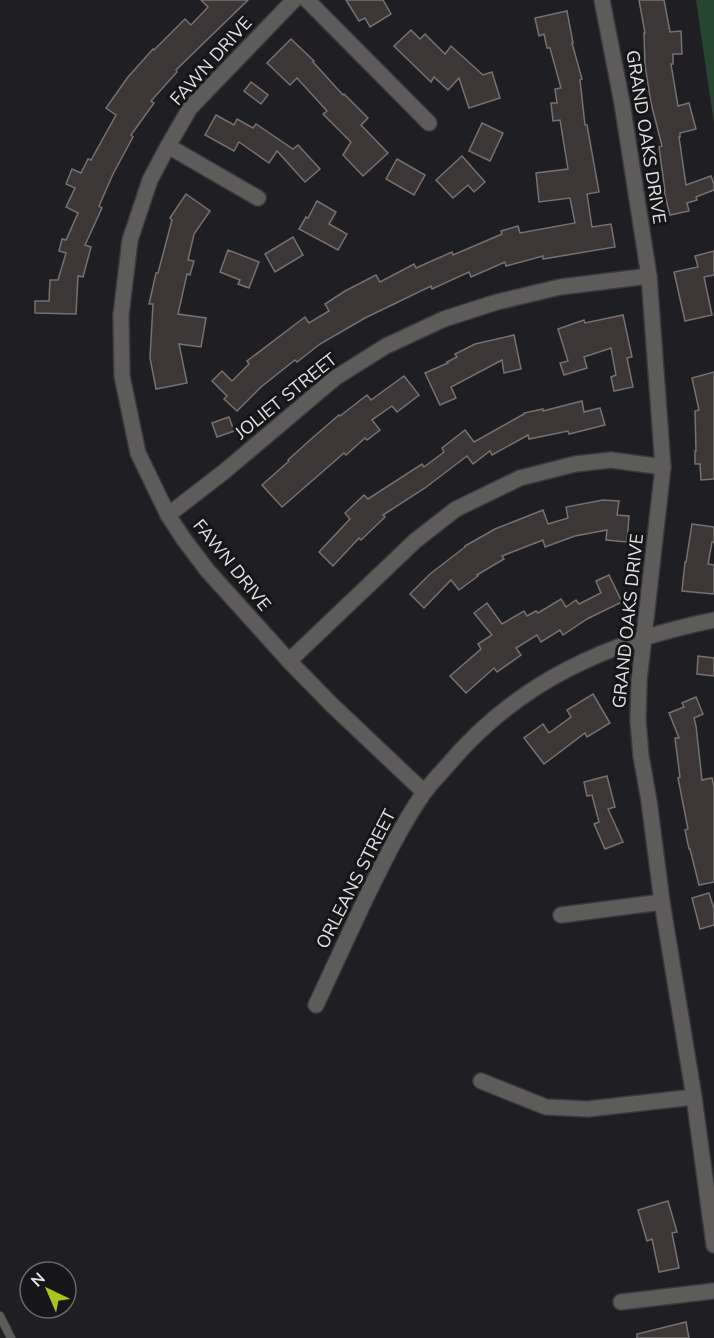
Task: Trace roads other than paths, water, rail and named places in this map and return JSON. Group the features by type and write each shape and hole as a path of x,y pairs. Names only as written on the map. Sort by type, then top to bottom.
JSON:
{"street":[{"name":"FAWN DRIVE","path":"294,0 190,108 150,180 129,240 121,315 122,376 138,453 168,514 183,538 207,570 289,661 424,792"},
{"path":"307,0 429,123"},
{"name":"GRAND OAKS DRIVE","path":"602,0 622,104 649,276 663,467 639,681 638,721 641,756 694,1097 714,1245"},
{"path":"168,146 258,198"},
{"name":"JOLIET STREET","path":"168,514 225,471 334,378 386,346 444,320 497,303 560,288 649,276"},
{"path":"289,661 415,541 456,509 520,478 574,464 611,460 663,467"},
{"name":"ORLEANS STREET","path":"316,1005 389,850 424,792 466,743 504,709 542,683 594,656 644,637 714,620"},
{"path":"561,915 662,902"},
{"path":"481,1081 546,1107 588,1109 694,1097"},
{"path":"621,1302 714,1291"}],"lane":[{"path":"0,1316 11,1338"}]}
